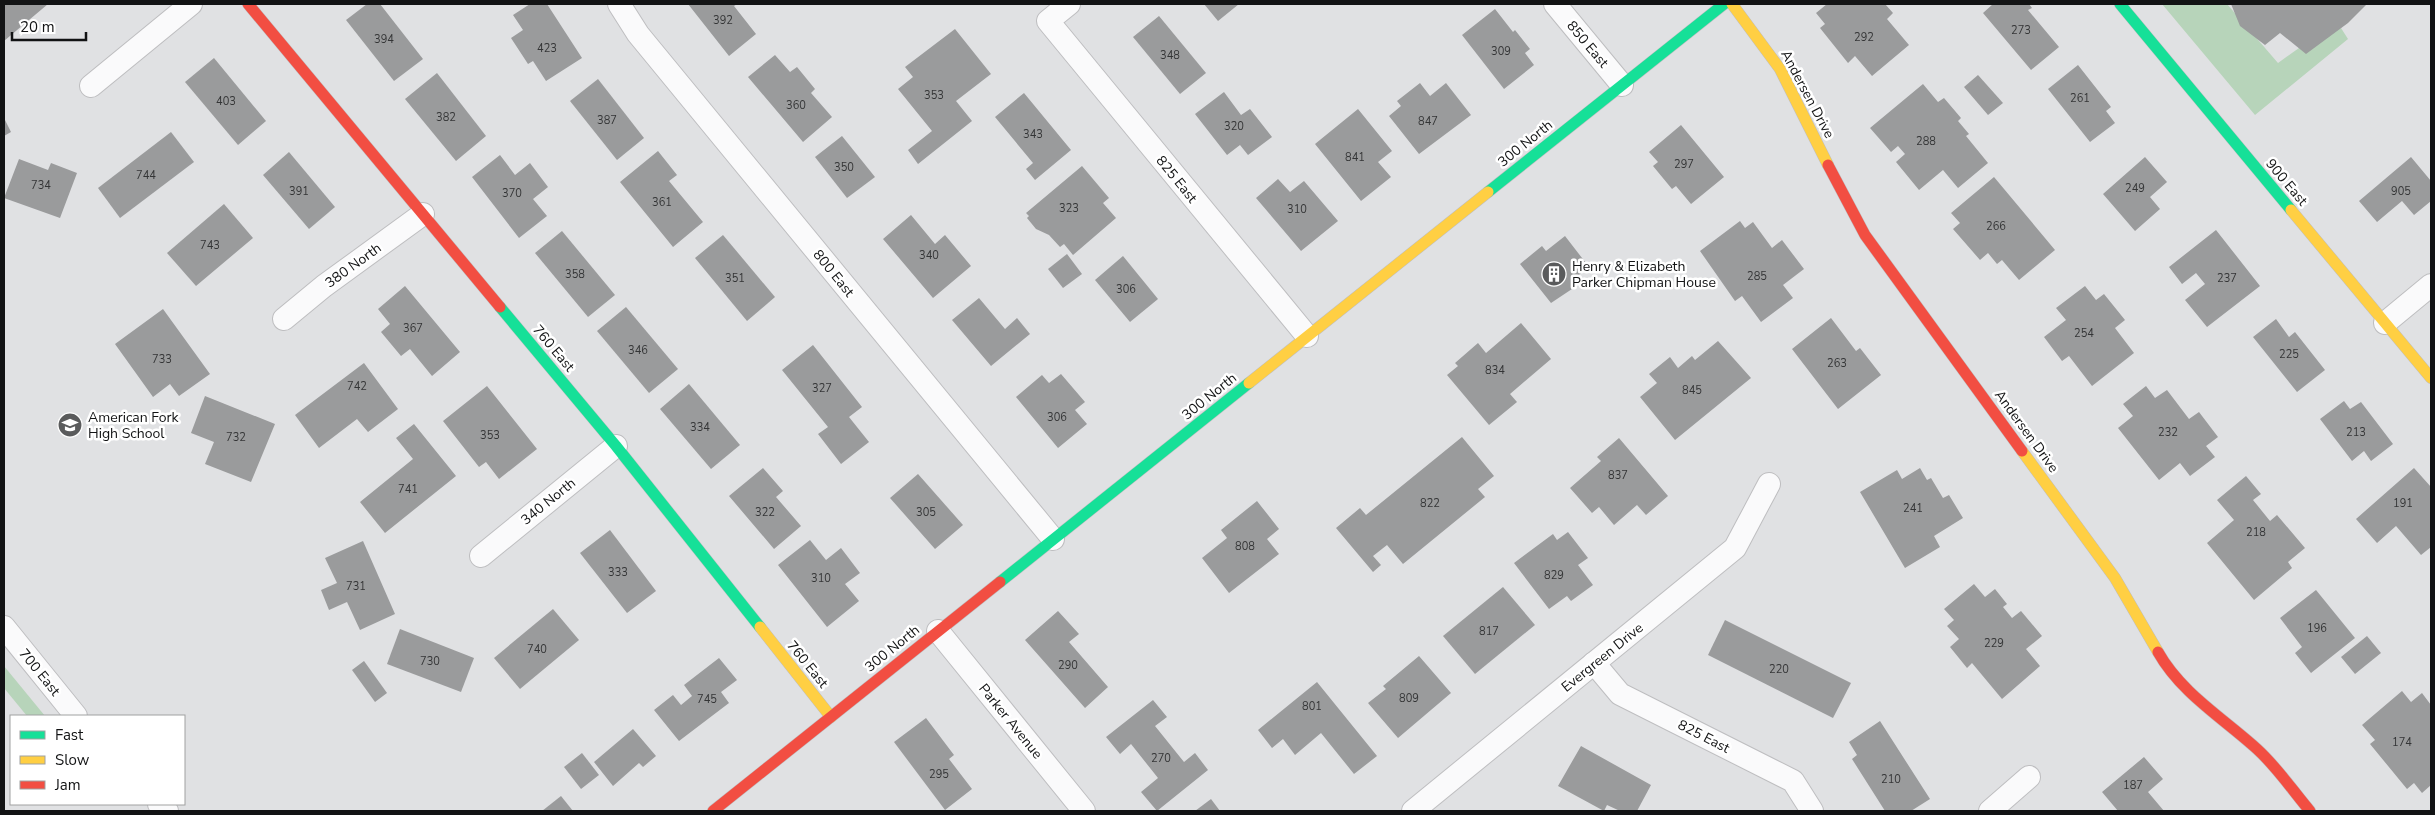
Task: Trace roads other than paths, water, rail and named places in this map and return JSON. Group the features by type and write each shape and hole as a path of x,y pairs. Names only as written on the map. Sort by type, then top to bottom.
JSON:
{"street":[{"path":"90,86 191,4"},
{"name":"760 East","path":"248,4 616,446 831,717"},
{"name":"800 East","path":"619,4 638,34 1053,539"},
{"name":"825 East","path":"1069,4 1048,21 1307,336"},
{"name":"850 East","path":"1554,4 1622,85"},
{"name":"300 North","path":"713,811 1724,4"},
{"name":"Andersen Drive","path":"1732,4 1780,69 1852,213 1865,235 2115,578 2166,666 2184,687 2259,751 2310,811"},
{"name":"900 East","path":"2120,4 2431,378"},
{"name":"380 North","path":"284,319 324,286 423,214"},
{"path":"2385,323 2431,286"},
{"name":"340 North","path":"481,556 616,446"},
{"name":"Evergreen Drive","path":"1413,811 1735,548 1769,484"},
{"name":"700 East","path":"4,627 75,715"},
{"name":"Parker Avenue","path":"938,631 1084,811"},
{"name":"825 East","path":"1594,663 1620,694 1793,781 1812,811"},
{"path":"1990,811 2029,778"}],"place":[{"name":"Henry & Elizabeth Parker Chipman House","path":"1554,274"},
{"name":"American Fork High School","path":"70,425"}]}
